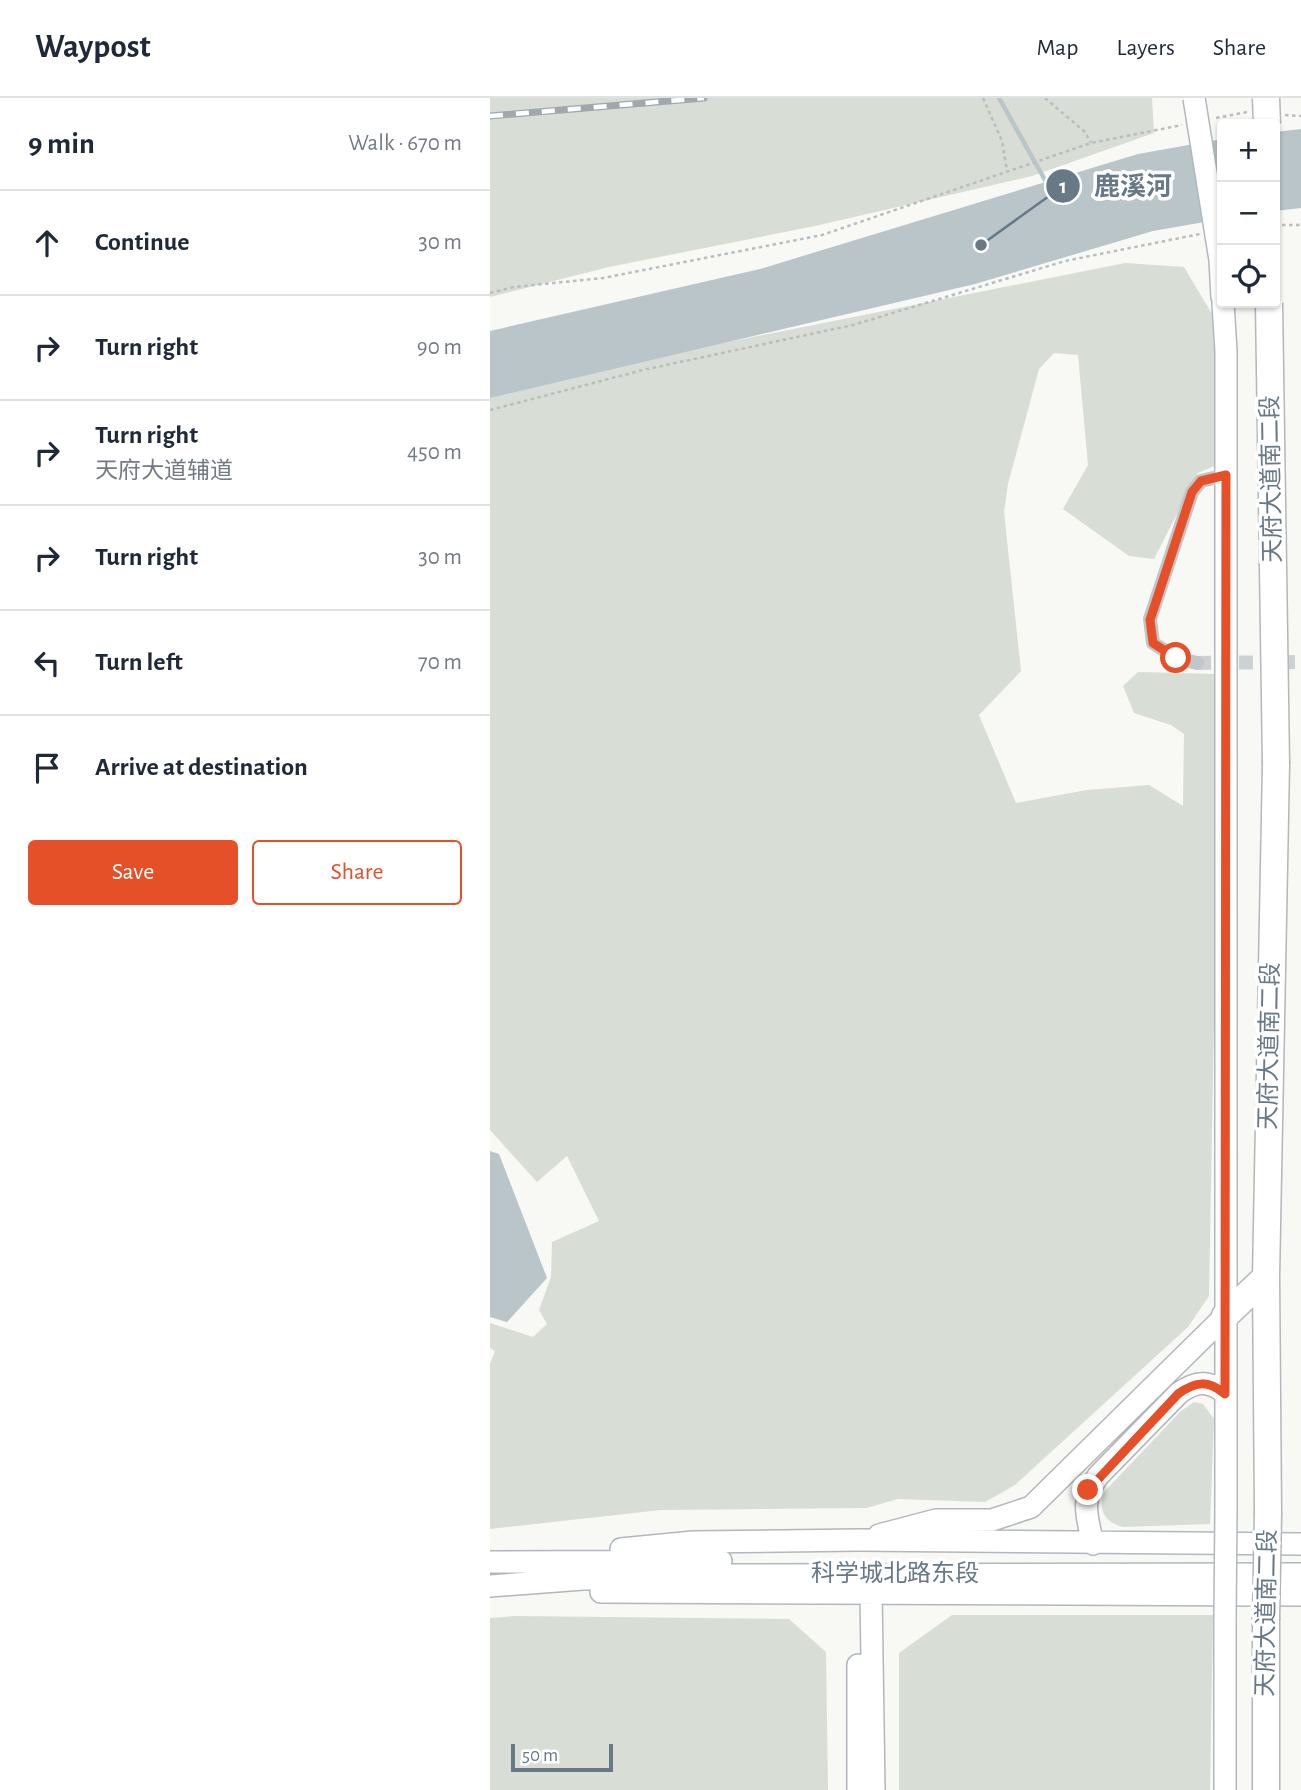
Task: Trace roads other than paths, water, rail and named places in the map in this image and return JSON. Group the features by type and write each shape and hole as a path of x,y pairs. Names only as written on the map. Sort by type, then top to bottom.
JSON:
{"highway":[{"path":"1266,98 1267,119"},
{"name":"天府大道南二段","path":"1266,1790 1266,1277 1276,764 1269,308"},
{"path":"1225,1316 1266,1277"}],"street":[{"path":"1194,98 1218,245"},
{"path":"1223,308 1226,475 1225,1790"},
{"path":"1197,663 1176,658 1153,643 1150,620 1192,492 1201,481 1226,475"},
{"path":"859,1541 914,1524 936,1520 992,1520 1031,1507 1225,1316"},
{"path":"1093,1544 1084,1505 1088,1490 1098,1476 1178,1394 1192,1384 1204,1382 1225,1394"},
{"path":"524,1562 578,1552 693,1542 1301,1544"},
{"name":"科学城北路东段","path":"490,1562 1301,1561"},
{"name":"科学城北路东段","path":"497,1585 718,1574 1301,1574"},
{"path":"497,1585 589,1592 1301,1595"},
{"path":"858,1790 864,1592"},
{"path":"864,1592 874,1790"}],"waterway":[{"path":"999,98 1050,189"}],"tunnel":[{"path":"1197,663 1301,662"}],"railway":[{"path":"490,116 704,98"}],"place":[{"name":"鹿溪河","path":"981,245"}]}
